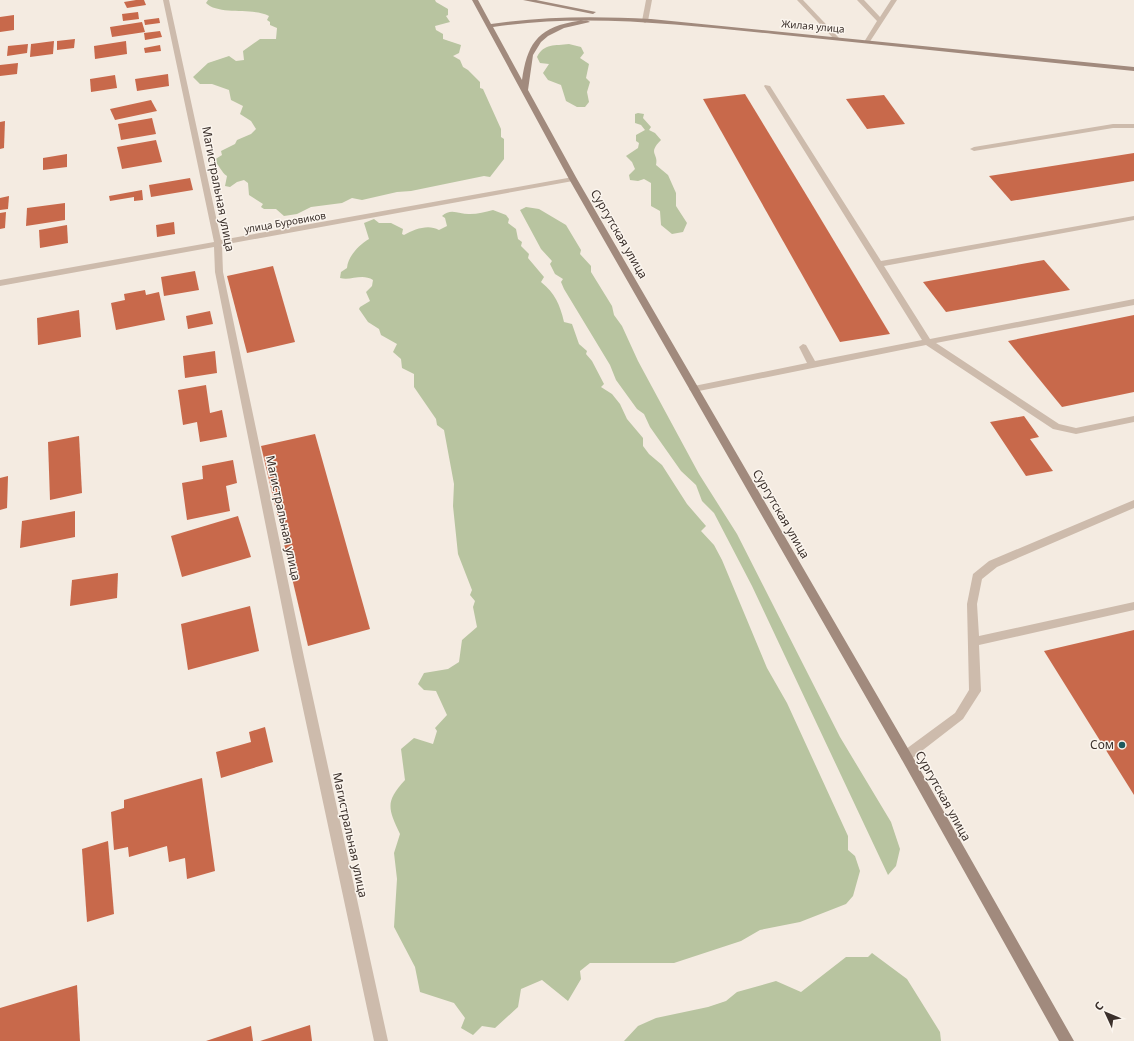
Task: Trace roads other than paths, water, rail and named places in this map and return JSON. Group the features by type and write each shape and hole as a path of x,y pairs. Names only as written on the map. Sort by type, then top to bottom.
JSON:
{"main road":[{"name":"Сургутская улица","path":"475,0 524,92 573,179 906,756 1067,1041"},
{"path":"526,0 631,20"},
{"name":"Жилая улица","path":"489,26 522,20 553,17 600,17 1134,69"},
{"path":"524,92 530,54 535,44 547,33 579,22 631,20"}],"street":[{"name":"Магистральная улица","path":"166,0 218,244 221,280 300,665 381,1041"},
{"path":"645,21 649,0"},
{"path":"800,0 838,39"},
{"path":"860,0 881,21"},
{"path":"867,42 894,0"},
{"path":"767,86 928,342 1056,427 1076,431 1134,419"},
{"path":"974,148 1113,126 1134,126"},
{"name":"улица Буровиков","path":"0,284 573,179"},
{"path":"879,264 1134,218"},
{"path":"694,389 1134,302"},
{"path":"802,347 812,365"},
{"path":"906,756 959,716 975,691 972,604 977,577 993,564 1134,504"},
{"path":"973,642 1134,606"}],"place":[{"name":"Сом","path":"1122,745"}]}
